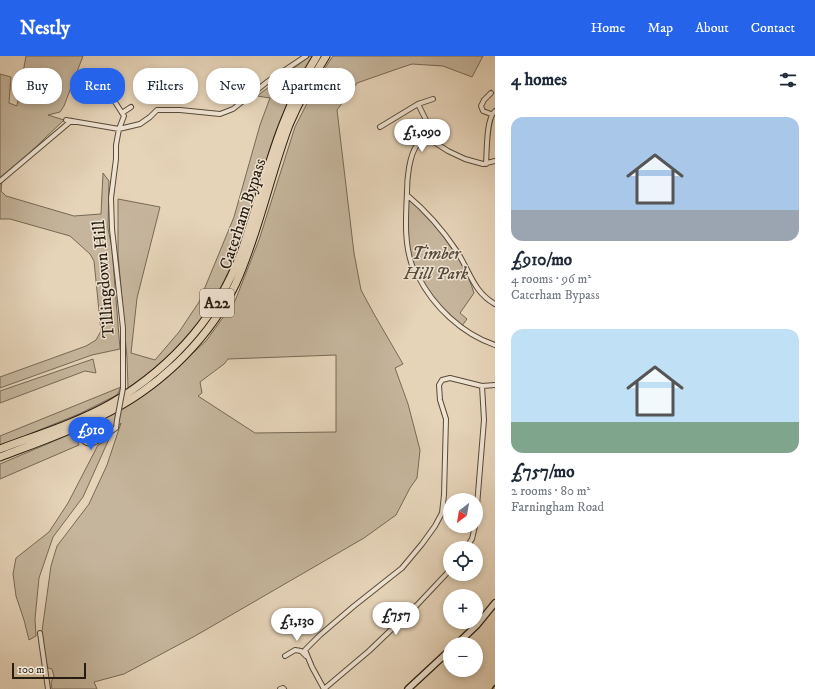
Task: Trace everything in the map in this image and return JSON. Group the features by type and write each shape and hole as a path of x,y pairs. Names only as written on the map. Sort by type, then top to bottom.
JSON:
{"highway":[{"name":"Caterham Bypass","path":"0,449 79,419 111,403 158,371 174,357 202,325 221,297 235,269 282,124 296,92 317,56"},
{"name":"Caterham Bypass","path":"0,457 76,427 116,408 153,383 173,367 203,335 216,318 240,274 290,125 302,97 326,56"}],"main road":[{"path":"464,637 495,603"},
{"path":"408,689 443,656"}],"street":[{"path":"0,181 68,120 119,129 140,124 157,110 180,110 220,114 233,109 267,82 306,56"},
{"path":"486,164 489,121 493,112 483,111 481,106 484,100 491,93"},
{"path":"380,127 418,104 433,99"},
{"path":"116,104 122,113 131,106"},
{"path":"418,104 426,120 424,139 417,145 411,160 407,180 406,222 411,262 434,302 473,336 495,345"},
{"name":"Tillingdown Hill","path":"76,427 82,441 86,443 96,442 116,428 123,388 123,328 112,229 111,198 115,170 116,145 119,129 124,116 122,113"},
{"path":"424,139 434,142 465,159 483,164 495,161"},
{"path":"407,194 442,230 458,252 478,289 488,300 495,304"},
{"path":"443,579 417,606 369,651 324,689 305,650 320,635 402,568 422,544 442,513 444,495 446,419 440,400 439,385 442,380 450,378 482,386 495,385"},
{"path":"478,493 484,420 482,386"},
{"path":"40,633 48,689"},
{"path":"285,656 295,650 301,651 307,656"},
{"path":"280,689 284,689"}],"green space":[{"path":"26,56 83,56 78,68 70,68 70,90 64,106 60,112 48,115 64,120 2,179 1,191 6,196 74,216 101,214 103,173 109,181 108,228 112,249 120,349 92,355 0,388 0,377 86,346 96,340 101,331 94,261 90,254 70,236 10,219 0,219 0,74 11,77 9,103 17,106 17,104 62,104 62,68 24,68"},
{"path":"310,56 314,56 307,68 294,68"},
{"path":"333,56 483,56 472,77 443,66 412,64 357,83 355,86 355,68 325,68"},
{"path":"268,88 268,98 260,96 260,94"},
{"path":"268,103 287,104 270,148 240,245 218,293 188,336 170,355 128,388 127,358 118,254 118,199 160,207 137,298 131,353 155,360 179,332 199,302 234,217 260,125"},
{"path":"307,104 341,104 337,110 354,253 361,290 403,364 395,368 408,404 420,450 417,478 396,515 364,538 195,636 124,674 94,682 97,689 52,689 51,682 54,676 52,669 48,668 42,647 42,631 51,566 57,546 89,504 107,465 121,423 115,430 87,441 82,440 80,431 111,415 170,374 206,341 235,301 259,240 295,127","holes":["336,355 336,432 255,433 198,396 202,393 200,382 224,364 228,359"]},
{"name":"Timber Hill Park","path":"407,195 437,228 455,252 469,279 474,293 460,313 467,319 461,327 434,302 411,262 407,240"},
{"path":"93,359 96,373 85,371 0,403 0,391"},
{"path":"121,387 117,395 79,414 0,446 0,436"},
{"path":"73,433 79,445 0,479 0,464"},
{"path":"109,439 83,497 53,537 39,578 35,619 36,636 29,640 16,596 13,574 16,558 49,532 68,503 98,445"}],"railway":[{"path":"492,689 495,685"}]}
